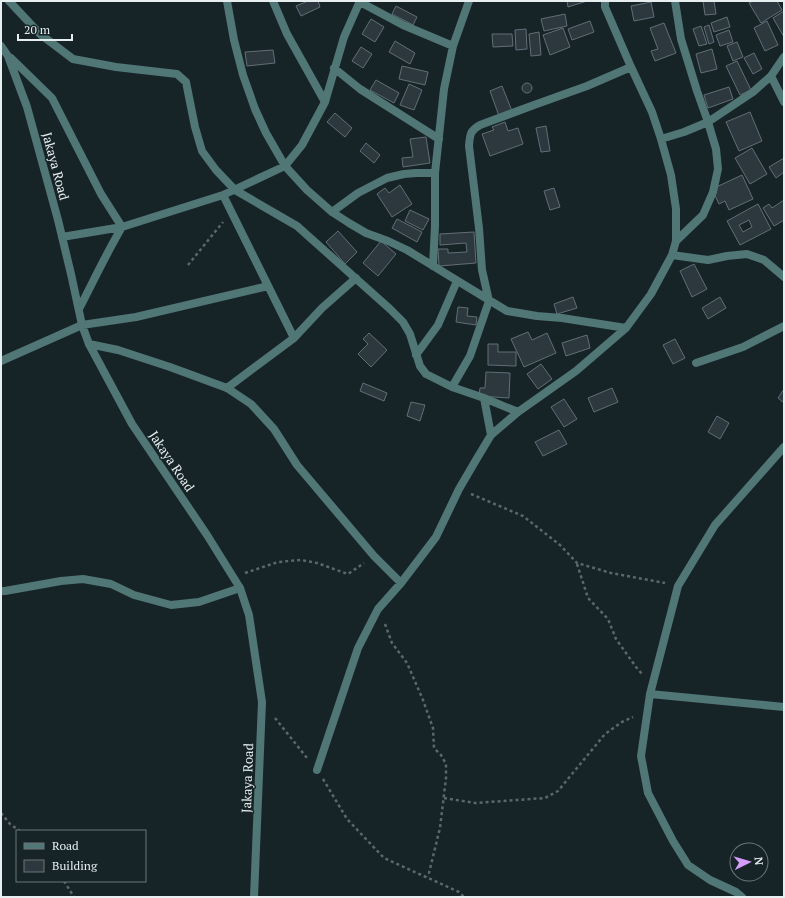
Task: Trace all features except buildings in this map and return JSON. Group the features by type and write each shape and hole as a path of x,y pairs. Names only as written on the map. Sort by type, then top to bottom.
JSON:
{"street":[{"path":"9,1 40,34 73,59 116,67 177,74 186,82 195,127 202,151 216,170 235,190 296,226 356,278 403,322 410,334 420,366 426,374 452,387 518,412"},
{"path":"228,1 234,40 243,75 255,109 266,133 286,166 307,190 332,212 366,233 394,244 433,266 507,312 562,318 626,328"},
{"path":"273,1 287,34 325,102"},
{"path":"62,237 122,227 223,195 286,166 302,145 325,102 344,37 360,1 402,25 453,46"},
{"path":"433,266 435,173 444,89 453,46 469,1"},
{"path":"317,770 358,648 378,609 401,583 436,537 460,489 491,435 518,412 576,371 626,328 651,294 672,255 676,240 676,209 671,175 652,112 605,7 605,1"},
{"path":"675,1 681,39 716,149 718,169 713,192 703,214 676,240"},
{"name":"Jakaya Road","path":"1,46 8,56 27,107 62,237 82,325 89,344 132,424 207,535 240,588 249,615 262,702 254,897"},
{"path":"8,56 52,98 102,194 122,227"},
{"path":"661,140 708,122 753,92 771,76 784,57"},
{"path":"452,387 470,356 489,301 482,270 479,228 469,146 470,136 474,128 588,86 631,67"},
{"path":"334,68 360,89 439,139"},
{"path":"771,76 784,102"},
{"path":"332,212 358,193 388,178 404,174 435,173"},
{"path":"223,195 294,338"},
{"path":"79,309 110,247 122,227"},
{"path":"672,255 708,260 748,254 764,260 784,277"},
{"path":"227,388 294,338 322,308 356,278"},
{"path":"416,355 438,325 457,281"},
{"path":"1,361 82,325 136,317 268,286"},
{"path":"696,362 743,347 784,326"},
{"path":"89,344 118,350 227,388 251,404 274,429 297,465 374,556 401,583"},
{"path":"484,398 491,435"},
{"path":"742,897 736,892 710,880 688,865 673,841 648,793 641,756 650,694 678,586 715,525 784,447"},
{"path":"1,591 61,581 83,579 111,584 134,595 171,604 199,602 240,588"},
{"path":"650,694 784,707"}],"path":[{"path":"188,265 231,212"},
{"path":"460,489 523,516 560,545 577,563 588,598 608,619 616,639 636,667 652,685"},
{"path":"233,577 278,562 301,560 317,563 348,574 374,556"},
{"path":"577,563 611,573 678,586"},
{"path":"378,609 392,642 407,664 423,700 433,728 434,748 441,755 446,764 446,778 440,828 428,878"},
{"path":"262,702 317,770 347,818 384,858 459,892 464,897"},
{"path":"444,798 475,803 545,798 558,791 605,734 622,722 647,712"},
{"path":"1,813 10,824 19,830"},
{"path":"65,882 74,897"}]}
